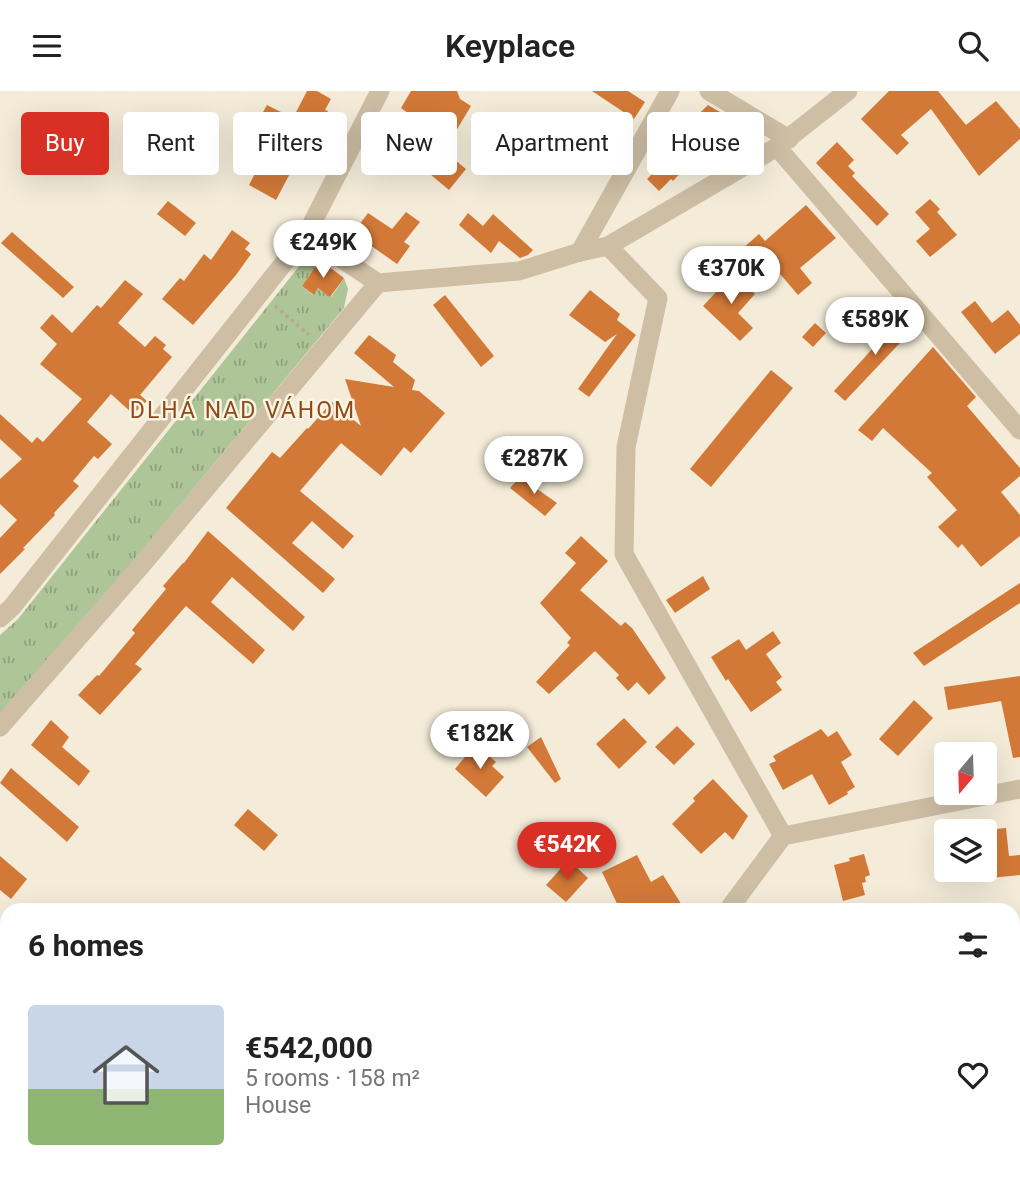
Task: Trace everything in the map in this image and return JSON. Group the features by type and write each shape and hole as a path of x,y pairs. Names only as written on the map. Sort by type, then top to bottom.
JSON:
{"street":[{"path":"0,618 12,607 306,235 380,91"},
{"path":"580,252 670,91"},
{"path":"709,91 783,143 1020,431"},
{"path":"306,235 378,283 519,271 608,246 783,143 848,91"},
{"path":"608,246 658,298 626,447 624,554 783,836"},
{"path":"0,727 140,567 378,283"},
{"path":"735,903 783,836 1020,789"}],"path":[{"path":"260,294 324,347"}],"green space":[{"path":"313,257 320,260 302,286 313,295 318,288 331,297 344,278 348,289 344,308 0,717 0,635 18,619 301,264"}],"building":[{"path":"307,91 317,91 331,99 325,110 327,112 296,112"},
{"path":"411,91 457,91 460,99 471,106 457,129 457,112 407,112 401,108"},
{"path":"592,91 628,91 645,102 634,119 633,112 624,112"},
{"path":"889,91 938,91 966,125 996,101 1020,129 1020,139 979,176 931,109 901,135 909,143 897,155 861,119"},
{"path":"267,105 281,112 263,112"},
{"path":"708,105 720,112 701,112"},
{"path":"837,142 854,160 848,166 855,173 852,176 889,214 877,226 816,163"},
{"path":"457,162 466,169 449,190 431,175 457,175"},
{"path":"254,175 289,175 276,200 249,185"},
{"path":"651,175 679,175 659,191 647,179"},
{"path":"930,199 940,209 937,212 957,235 930,257 916,241 930,229 915,212"},
{"path":"168,201 196,223 185,236 157,214"},
{"path":"806,205 836,238 800,268 812,283 798,295 769,261 751,273 732,258 759,234 765,241"},
{"path":"406,212 420,222 404,242 410,246 397,264 353,233 368,213 392,229"},
{"path":"468,213 483,226 493,214 533,250 520,258 499,241 491,253 459,225"},
{"path":"232,230 250,243 245,249 251,254 193,325 162,299 180,278 184,281 204,254 211,260"},
{"path":"12,232 74,287 63,298 1,243"},
{"path":"320,260 344,278 330,297 318,288 314,295 302,286"},
{"path":"733,274 755,294 738,313 753,328 740,341 703,306"},
{"path":"125,280 143,294 118,323 145,347 155,336 166,345 163,349 172,357 140,395 147,401 133,414 111,394 87,422 112,444 98,459 94,456 73,481 79,486 0,574 0,538 17,520 0,504 0,479 22,459 0,439 0,414 32,443 37,437 43,442 82,399 40,364 57,344 40,328 52,314 72,333 97,305 101,308"},
{"path":"590,290 620,314 617,320 636,335 589,397 578,389 617,334 605,342 569,315"},
{"path":"445,295 494,356 481,367 433,305"},
{"path":"975,301 992,323 1008,310 1020,325 1020,334 995,354 961,312"},
{"path":"904,314 915,327 845,401 834,391"},
{"path":"815,323 826,333 813,347 802,337"},
{"path":"369,335 396,355 393,362 415,380 412,390 419,391 445,413 411,453 404,447 381,476 341,443 300,491 354,536 343,549 312,521 292,543 335,579 323,593 226,508 272,452 280,458 332,402 361,426 345,379 394,387 354,353"},
{"path":"933,347 976,397 967,406 1020,468 1020,476 1001,492 1020,515 1020,536 981,567 962,544 958,548 938,527 957,510 927,477 932,473 883,428 872,441 858,430"},
{"path":"771,370 793,388 711,487 690,469"},
{"path":"520,477 557,503 545,516 510,488"},
{"path":"208,531 305,617 293,631 232,577 211,602 265,650 253,664 186,606 135,664 142,669 100,715 78,695 99,676 135,633 132,630 166,589 163,586"},
{"path":"581,536 608,561 580,590 621,626 625,622 632,628 666,678 649,695 637,682 628,691 616,678 619,675 595,651 549,694 536,682 570,645 567,643 571,638 540,603 576,563 565,553"},
{"path":"703,576 710,589 675,613 666,600"},
{"path":"1020,583 1020,603 924,666 913,653"},
{"path":"773,631 781,643 766,654 782,677 776,682 782,690 751,712 711,657 739,639 746,650"},
{"path":"1020,676 1020,757 1013,758 1001,701 948,710 944,687"},
{"path":"914,700 933,718 898,756 879,739"},
{"path":"624,718 647,742 619,769 596,744"},
{"path":"51,720 69,737 62,747 90,771 79,786 31,745"},
{"path":"677,726 695,744 674,765 655,747"},
{"path":"821,729 828,737 837,731 852,755 841,762 855,787 829,805 812,774 783,790 769,764 776,761 773,756"},
{"path":"541,737 561,779 555,783 527,747"},
{"path":"478,746 496,762 492,766 504,777 486,797 455,769 470,751"},
{"path":"11,768 79,827 67,842 0,783"},
{"path":"713,779 748,816 733,840 725,832 701,854 672,824"},
{"path":"248,809 278,835 264,851 234,825"},
{"path":"1006,828 1009,856 1020,855 1020,875 997,877 997,829"},
{"path":"864,854 870,875 865,877 866,882 862,883 865,895 843,901 834,865"},
{"path":"637,855 651,882 663,875 681,903 617,903 602,872"},
{"path":"0,856 27,879 11,899 0,890"},
{"path":"565,864 570,868 574,865 588,878 566,902 546,885"}],"district":[{"name":"DLHÁ NAD VÁHOM","path":"243,410"}]}
